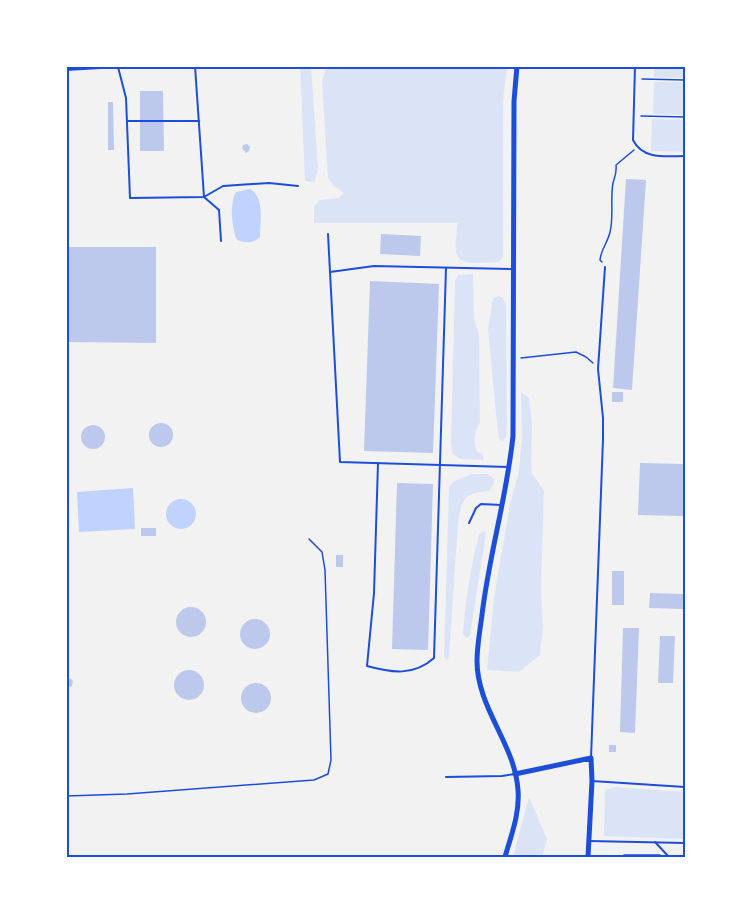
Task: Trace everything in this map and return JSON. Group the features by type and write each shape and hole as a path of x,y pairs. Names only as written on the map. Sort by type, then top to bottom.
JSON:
{"street":[{"path":"505,857 518,807 518,790 515,774 482,695 477,661 486,577 510,467 513,436 514,100 517,66"},
{"path":"515,774 591,758 588,857"}],"lane":[{"path":"66,70 128,66"},
{"path":"195,66 204,197 219,210 221,241"},
{"path":"635,66 633,140 637,148 651,155 685,156"},
{"path":"118,67 126,98 130,198 204,197 223,186 269,183 298,186"},
{"path":"127,121 200,122"},
{"path":"328,234 340,462 510,467"},
{"path":"330,272 374,267 514,269"},
{"path":"591,758 603,439 598,369 605,267"},
{"path":"378,463 375,582 367,666 381,670 415,670 434,658 446,268"},
{"path":"469,523 476,508 481,504 501,505"},
{"path":"446,777 515,774"},
{"path":"592,781 685,787"},
{"path":"589,841 685,843"},
{"path":"656,842 669,856"}],"path":[{"path":"635,79 685,80"},
{"path":"634,116 685,117"},
{"path":"605,267 600,260 610,232 616,165 637,148"},
{"path":"514,359 576,352 586,357 598,369"},
{"path":"66,796 128,794 314,780 328,774 331,760 325,570 322,552 309,539"},
{"path":"624,855 685,856"}],"shaded area":[{"path":"300,66 311,66 318,170 314,182 305,181"},
{"path":"324,66 507,66 503,101 503,256 499,262 474,263 458,257 456,252 457,223 314,223 314,207 320,200 338,198 344,193 328,178 322,81 326,69"},
{"path":"654,66 685,66 685,78 654,77"},
{"path":"654,82 685,82 685,115 653,114"},
{"path":"652,119 685,120 685,152 651,151"},
{"path":"473,274 474,319 479,335 480,422 475,433 475,440 477,452 483,454 483,460 460,459 452,453 451,442 455,281 458,275"},
{"path":"499,296 503,298 506,306 507,423 506,436 503,441 499,439 498,433 488,330 492,303 494,298"},
{"path":"521,392 529,398 532,423 531,472 544,491 541,590 543,627 540,655 519,672 487,670 494,598 510,504 519,471 522,436"},
{"path":"471,474 487,474 494,479 494,483 489,491 474,493 465,499 461,508 447,660 444,657 449,487 453,482"},
{"path":"484,531 486,533 470,635 467,638 463,634 465,609 479,534"},
{"path":"615,787 685,792 685,839 604,836 605,790"},
{"path":"529,797 547,839 542,857 513,857"}],"water":[{"path":"250,189 255,193 260,204 260,237 247,242 237,240 232,209 236,192"},
{"path":"133,488 135,529 79,532 77,492"},
{"path":"181,499 192,503 196,514 192,525 181,529 170,525 166,514 170,503"}],"building":[{"path":"140,91 163,91 164,151 140,151"},
{"path":"108,102 113,102 114,150 108,150"},
{"path":"247,144 250,147 246,153 242,148"},
{"path":"626,179 646,180 632,390 613,388"},
{"path":"381,234 421,236 420,256 380,254"},
{"path":"66,247 156,247 156,343 66,342"},
{"path":"370,281 439,284 433,453 364,451"},
{"path":"612,392 623,392 623,402 612,402"},
{"path":"161,423 169,427 173,435 169,443 161,447 153,443 149,435 153,427"},
{"path":"93,425 101,429 105,437 101,445 93,449 85,445 81,437 85,429"},
{"path":"640,463 685,464 685,516 638,515"},
{"path":"397,483 433,484 428,650 392,649"},
{"path":"141,528 156,528 156,536 141,536"},
{"path":"336,555 343,555 343,567 336,567"},
{"path":"612,571 624,571 624,605 612,605"},
{"path":"650,593 684,594 683,609 649,608"},
{"path":"191,607 202,611 206,622 202,633 191,637 180,633 176,622 180,611"},
{"path":"255,619 266,623 270,634 266,645 255,649 244,645 240,634 244,623"},
{"path":"623,628 639,628 635,733 620,732"},
{"path":"660,636 675,636 673,683 658,683"},
{"path":"189,670 200,674 204,685 200,696 189,700 178,696 174,685 178,674"},
{"path":"70,678 73,681 72,686 69,687 66,686 66,679"},
{"path":"256,683 267,687 271,698 267,709 256,713 245,709 241,698 245,687"},
{"path":"609,745 616,745 616,752 609,752"}]}
